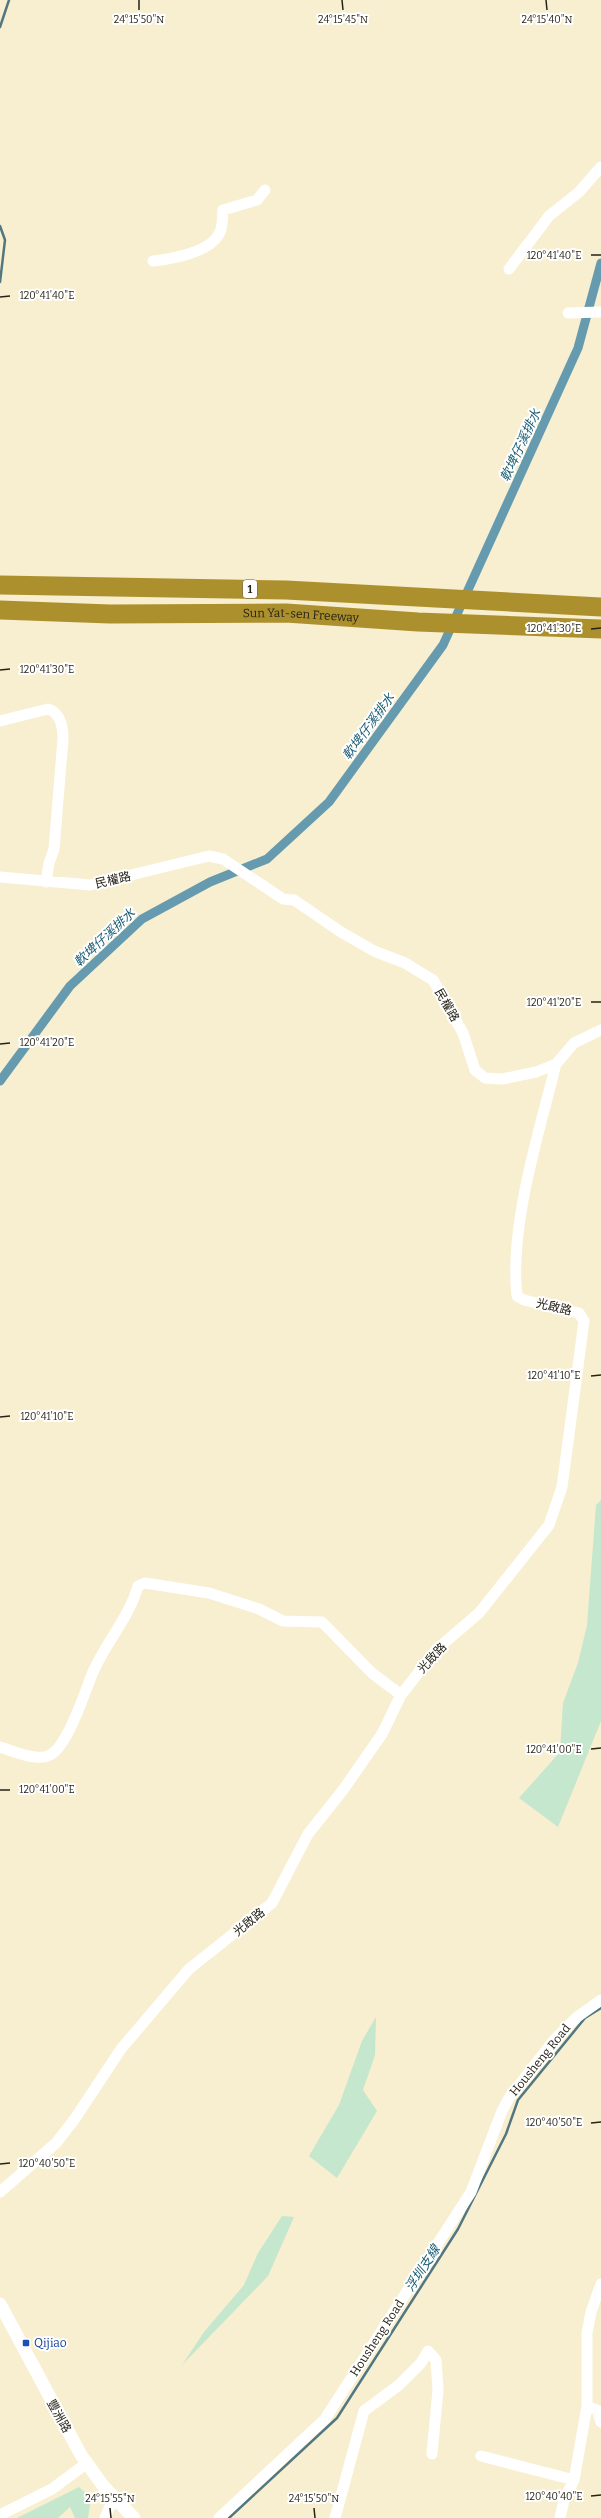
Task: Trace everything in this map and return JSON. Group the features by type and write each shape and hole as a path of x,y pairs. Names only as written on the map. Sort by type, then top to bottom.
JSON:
{"highway":[{"path":"0,577 76,587"},
{"name":"Sun Yat-sen Freeway","path":"0,585 286,590 491,599 601,607"},
{"name":"Sun Yat-sen Freeway","path":"0,610 110,614 286,612 418,622 601,629"},
{"path":"0,618 92,620 110,614"}],"street":[{"path":"510,269 549,216 579,192 601,167"},
{"path":"153,261 174,259 211,244 220,232 223,210 257,200 265,190"},
{"path":"568,313 601,312"},
{"path":"0,721 48,709 58,715 62,726 63,739 54,849 49,863 46,882"},
{"name":"民權路","path":"0,877 90,885 209,856 222,860 250,880 283,899 294,900 341,932 374,951 405,963 433,980 463,1033 475,1070 485,1078 502,1079 536,1072 556,1064 574,1043 601,1030"},
{"name":"光啟路","path":"0,2192 56,2143 74,2120 121,2049 188,1969 272,1903 308,1834 343,1790 382,1734 401,1695 437,1649 479,1613 549,1525 562,1487 584,1322 579,1313 524,1300 518,1296 516,1284 521,1208 556,1064"},
{"path":"0,1747 39,1758 47,1757 56,1750 75,1717 97,1663 131,1607 138,1586 145,1583 209,1592 258,1609 283,1621 322,1622 372,1673 401,1695"},
{"name":"Housheng Road","path":"219,2518 325,2419 471,2192 502,2111 509,2098 554,2040 577,2017 601,2000"},
{"path":"560,2518 564,2500 574,2480 587,2406 587,2333 591,2312 601,2284"},
{"name":"豐洲路","path":"0,2304 64,2427 86,2463 114,2497 134,2518"},
{"path":"335,2518 364,2411 399,2384 421,2363 428,2351 436,2360 438,2376 432,2454"},
{"path":"587,2406 597,2410 601,2422"},
{"path":"481,2456 574,2480"},
{"path":"0,2515 52,2489 86,2463"},
{"path":"105,2518 109,2505 114,2497"}],"green space":[{"path":"601,1500 601,1721 558,1827 519,1798 560,1752 563,1703 578,1663 587,1625 596,1505"},
{"path":"376,2017 375,2055 363,2090 377,2111 337,2178 309,2156 339,2105 362,2041"},
{"path":"282,2216 294,2217 268,2276 182,2365 204,2332 244,2285 258,2253"},
{"path":"79,2487 91,2498 88,2518 75,2518 70,2507 58,2518 17,2518"}],"waterway":[{"path":"0,27 9,0"},
{"path":"0,226 5,240 0,282"},
{"name":"軟埤仔溪排水","path":"0,1081 70,986 142,919 210,882 267,859 329,802 443,645 578,348 601,263"},
{"name":"浮圳支線","path":"229,2518 337,2418 458,2229 506,2134 518,2100 585,2018 601,2008"}],"place":[{"name":"Qijiao","path":"26,2343"}]}
